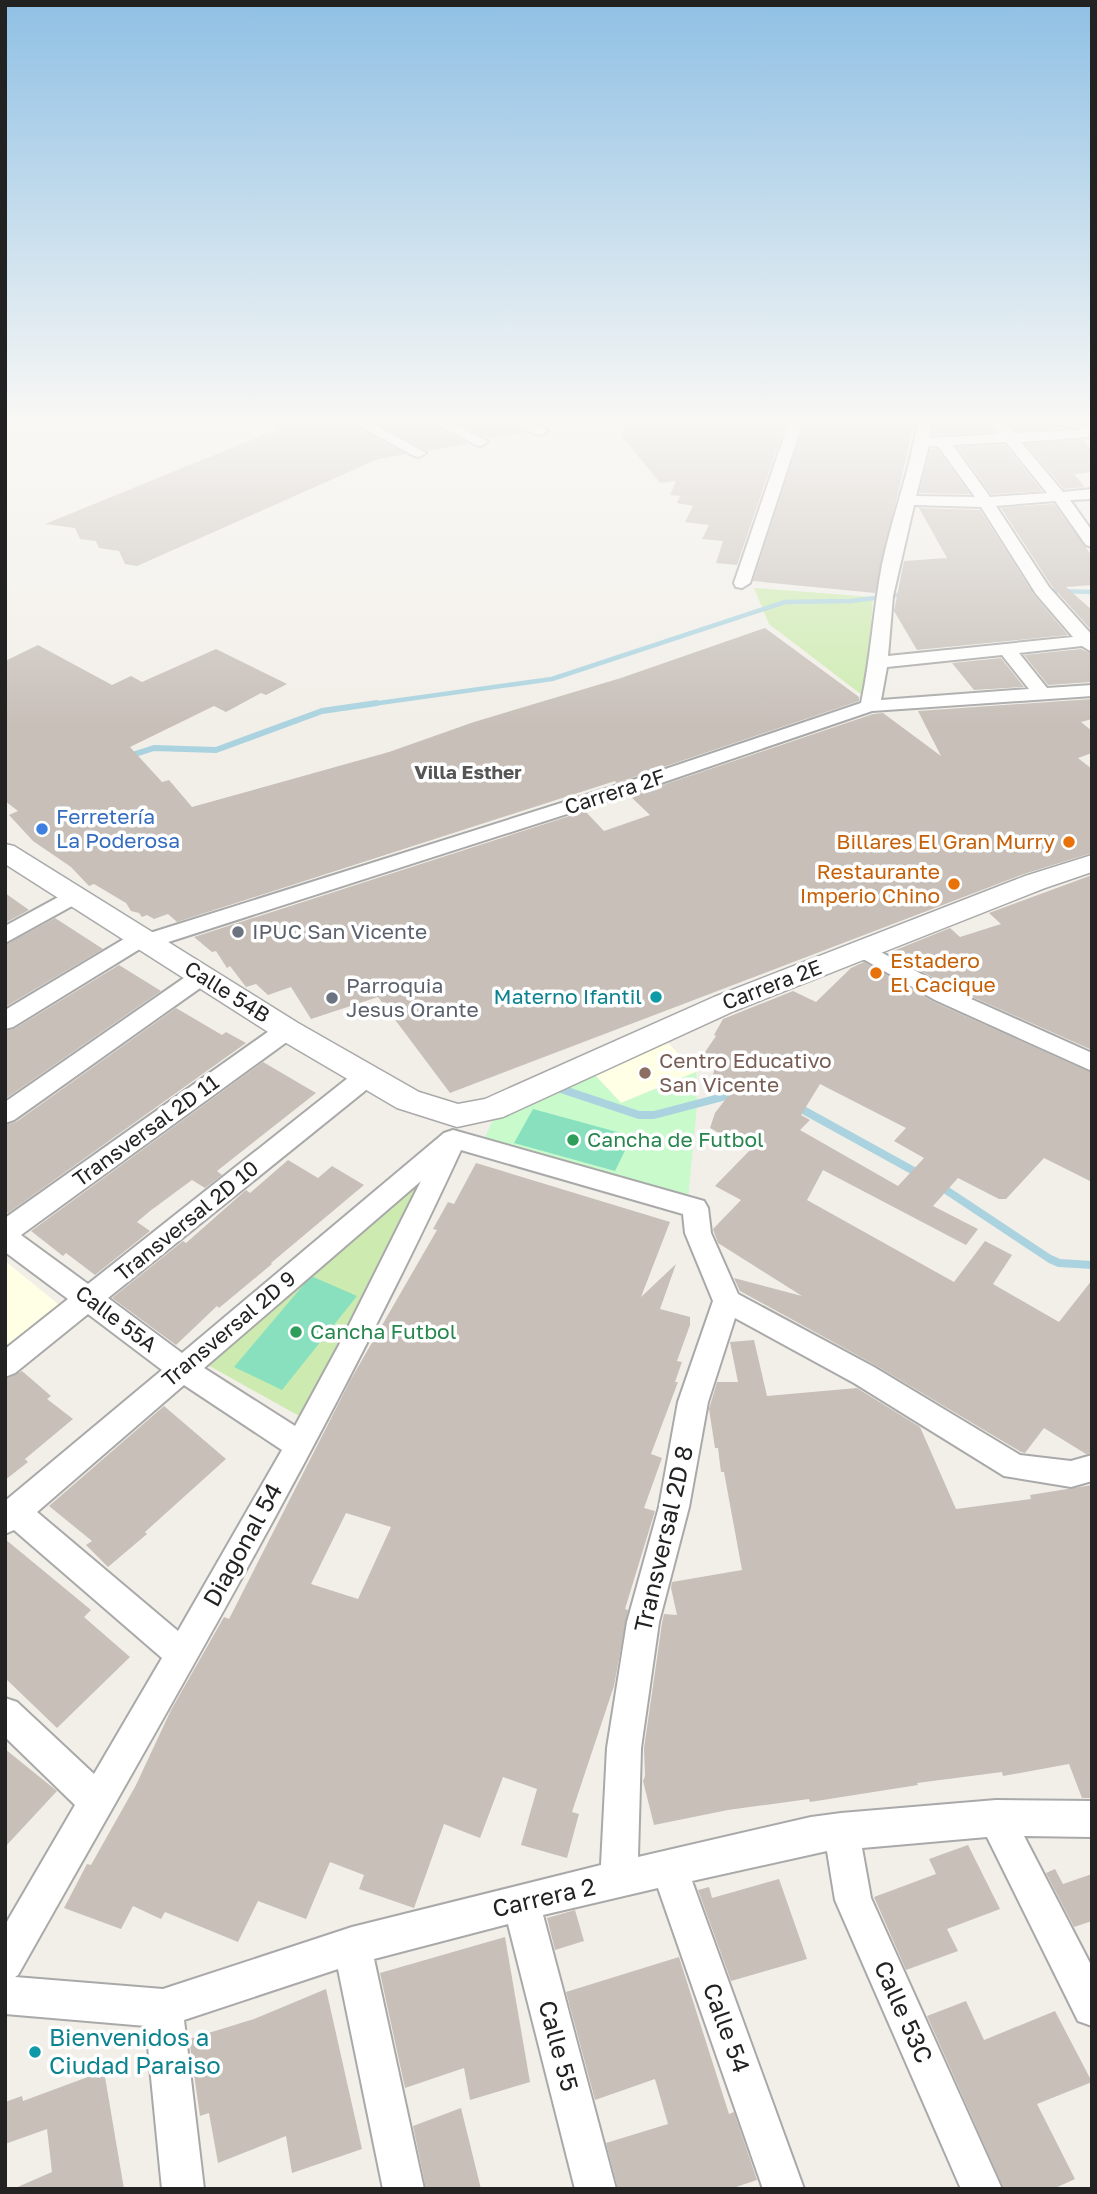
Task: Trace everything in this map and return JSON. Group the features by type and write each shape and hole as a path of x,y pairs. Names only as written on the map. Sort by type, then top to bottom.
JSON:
{"street":[{"path":"742,583 763,521"},
{"path":"870,706 879,662 884,596 903,521"},
{"path":"998,521 1042,590 1090,642"},
{"path":"1077,521 1092,542"},
{"path":"879,662 1090,642"},
{"path":"1007,649 1042,694"},
{"name":"Carrera 2F","path":"5,1021 145,939 619,791 870,706 1092,691"},
{"name":"Calle 54B","path":"5,852 287,1030 455,1128"},
{"name":"Carrera 2E","path":"455,1128 704,1012 1035,882 1092,863"},
{"path":"5,936 75,895"},
{"path":"864,950 943,995 1092,1063"},
{"path":"5,1114 202,976"},
{"name":"Transversal 2D 11","path":"5,1235 287,1030"},
{"name":"Transversal 2D 10","path":"5,1365 367,1076"},
{"path":"455,1128 695,1208 698,1233 727,1301 864,1374 1015,1467 1071,1474 1092,1468"},
{"name":"Transversal 2D 9","path":"10,1516 182,1369 455,1128"},
{"name":"Diagonal 54","path":"5,1962 374,1308 455,1128"},
{"name":"Calle 55A","path":"5,1235 182,1369 299,1444"},
{"name":"Transversal 2D 8","path":"619,1880 624,1748 643,1622 674,1507 693,1402 727,1301"},
{"path":"10,1516 181,1654"},
{"path":"5,1714 96,1800"},
{"path":"996,1818 1092,2007"},
{"name":"Carrera 2","path":"5,1995 163,2008 352,1946 521,1902 811,1835 996,1818 1092,1819"},
{"name":"Calle 53C","path":"841,1831 853,1900 982,2189"},
{"name":"Calle 54","path":"669,1867 784,2189"},
{"name":"Calle 55","path":"521,1902 596,2189"},
{"path":"352,1946 404,2189"},
{"path":"163,2008 183,2189"}],"shaded area":[{"name":"Centro Educativo San Vicente","path":"668,1043 696,1072 621,1103 594,1074"},
{"path":"5,1261 63,1308 5,1352"}],"green space":[{"path":"754,588 873,597 866,698 769,624"},
{"path":"696,1072 697,1105 688,1200 482,1144 495,1115 516,1111 594,1074 621,1103"},
{"name":"Cancha de Futbol","path":"533,1109 632,1136 615,1171 514,1143"},
{"path":"427,1171 406,1224 301,1417 206,1364"},
{"name":"Cancha Futbol","path":"311,1276 357,1296 282,1390 234,1367"}],"building":[{"path":"51,521 237,521 137,566 125,564 119,551 99,548 96,541 80,539 75,528 45,524"},
{"path":"752,521 737,565 716,563 723,541 702,539 709,525 685,522"},
{"path":"773,521 891,521 875,593 753,581"},
{"path":"926,521 987,521 1034,595 1068,635 917,650 894,611 904,561 947,558"},
{"path":"1010,521 1067,521 1092,556 1092,585 1066,587 1092,610 1092,631 1051,585"},
{"path":"765,628 859,697 859,701 616,783 615,781 177,922 168,914 154,919 147,915 142,917 131,911 126,903 94,884 89,886 71,867 33,841 9,815 18,811 5,801 5,661 38,645 112,685 131,676 142,682 216,649 287,684 266,695 261,693 226,712 214,706 130,747 162,782 169,780 192,807 389,752 474,722 621,678"},
{"path":"1081,649 1092,654 1092,682 1048,685 1024,655"},
{"path":"1001,658 1024,687 974,690 952,663"},
{"path":"1092,699 1092,719 1081,722 1092,731 1092,753 1078,758 1092,769 1092,853 1024,874 450,1093 378,997 311,1019 291,987 268,995 256,984 246,987 230,966 227,968 216,951 212,952 194,937 585,811 604,831 650,815 630,796 873,714 883,713 941,756 918,711"},
{"path":"1092,875 1092,1050 952,988 888,953 950,928 960,937 1001,924 989,913"},
{"path":"5,893 29,910 5,923"},
{"path":"55,918 103,949 5,1007 5,945"},
{"path":"864,962 934,1002 1092,1073 1092,1182 1044,1158 1006,1199 999,1199 958,1178 933,1206 978,1229 966,1245 823,1170 807,1200 954,1282 985,1241 1012,1255 993,1284 1059,1322 1092,1280 1092,1453 1086,1454 1044,1428 1025,1453 1021,1452 875,1365 740,1291 734,1278 802,1296 718,1243 713,1229 741,1200 715,1186 750,1150 710,1128 715,1113 738,1083 712,1078 717,1061 703,1055 716,1036 714,1035 723,1019 793,991 816,1002 851,968","holes":["820,1084 906,1128 894,1141 924,1158 898,1186 800,1130 810,1120 801,1115"]},
{"path":"119,965 161,991 5,1099 5,1031 14,1029"},
{"path":"176,1008 222,1035 226,1032 246,1043 8,1213 5,1211 5,1125 16,1122"},
{"path":"263,1062 316,1093 217,1171 222,1175 205,1188 192,1180 150,1211 137,1222 150,1231 95,1275 66,1253 63,1256 31,1231"},
{"path":"288,1160 318,1178 332,1166 364,1185 219,1308 217,1306 176,1345 112,1298 183,1241 186,1243 246,1190 250,1193"},
{"path":"476,1163 670,1222 641,1297 676,1264 660,1309 690,1317 690,1325 677,1361 682,1362 675,1382 678,1382 651,1454 662,1458 644,1508 655,1511 625,1609 628,1610 614,1686 572,1812 579,1814 567,1858 521,1845 537,1789 503,1777 480,1838 444,1824 414,1908 359,1889 364,1875 330,1862 306,1919 258,1901 238,1942 165,1912 161,1919 133,1906 121,1929 64,1908 87,1864 91,1865 136,1785 171,1710 224,1617 229,1619 351,1379 437,1230 433,1229 448,1202 454,1204","holes":["346,1513 391,1527 358,1599 311,1584"]},
{"path":"754,1340 767,1396 857,1388 920,1427 956,1509 1031,1499 1030,1495 1092,1485 1092,1798 1082,1798 1069,1764 1003,1776 1002,1772 917,1783 918,1785 810,1802 809,1799 728,1810 654,1825 643,1781 644,1748 664,1614 677,1615 672,1582 742,1570 709,1409 717,1382 738,1382 730,1342"},
{"path":"22,1371 51,1396 47,1399 73,1419 25,1459 28,1462 5,1480 5,1379"},
{"path":"164,1406 226,1459 108,1567 86,1545 92,1541 49,1506"},
{"path":"5,1539 91,1610 84,1617 130,1657 57,1728 5,1678"},
{"path":"5,1749 57,1791 5,1847"},
{"path":"968,1845 1000,1909 947,1929 958,1951 906,1970 874,1897 936,1874 929,1859"},
{"path":"1055,1869 1063,1884 1092,1874 1092,1921 1074,1927 1046,1873"},
{"path":"779,1879 807,1959 731,1981 698,1890 709,1887 712,1898"},
{"path":"575,1910 584,1941 555,1950 547,1918"},
{"path":"505,1937 530,2082 470,2100 464,2068 405,2088 380,1973"},
{"path":"679,1957 729,2114 734,2112 757,2180 730,2189 618,2189 606,2143 668,2124 655,2079 595,2100 566,1992"},
{"path":"326,1989 362,2149 292,2173 286,2136 218,2163 209,2113 200,2116 189,2039 254,2019"},
{"path":"966,2001 984,2040 1055,2011 1092,2082 1037,2104 1075,2179 1053,2189 1004,2189 927,2016"},
{"path":"104,2071 124,2189 13,2189 52,2172 47,2129 5,2144 5,2102 22,2096 23,2101"},
{"path":"461,2108 481,2189 426,2189 413,2126"}],"waterway":[{"path":"1023,590 1092,592"},
{"path":"365,705 552,679 785,602 851,601 906,594"},
{"path":"129,756 154,748 216,750 322,711 377,703"},
{"path":"555,1087 639,1115 654,1115 738,1093"},
{"path":"796,1106 921,1175"},
{"path":"940,1186 1050,1259 1059,1263 1092,1265"}],"place":[{"name":"Ferretería La Poderosa","path":"42,829"},
{"name":"Billares El Gran Murry","path":"1069,842"},
{"name":"Restaurante Imperio Chino","path":"954,884"},
{"name":"IPUC San Vicente","path":"238,932"},
{"name":"Estadero El Cacique","path":"876,973"},
{"name":"Materno Ifantil","path":"656,997"},
{"name":"Parroquia Jesus Orante","path":"332,998"},
{"name":"Centro Educativo San Vicente","path":"645,1073"},
{"name":"Cancha de Futbol","path":"573,1140"},
{"name":"Cancha Futbol","path":"296,1332"},
{"name":"Bienvenidos a Ciudad Paraiso","path":"35,2052"}],"district":[{"name":"Villa Esther","path":"468,772"}]}
